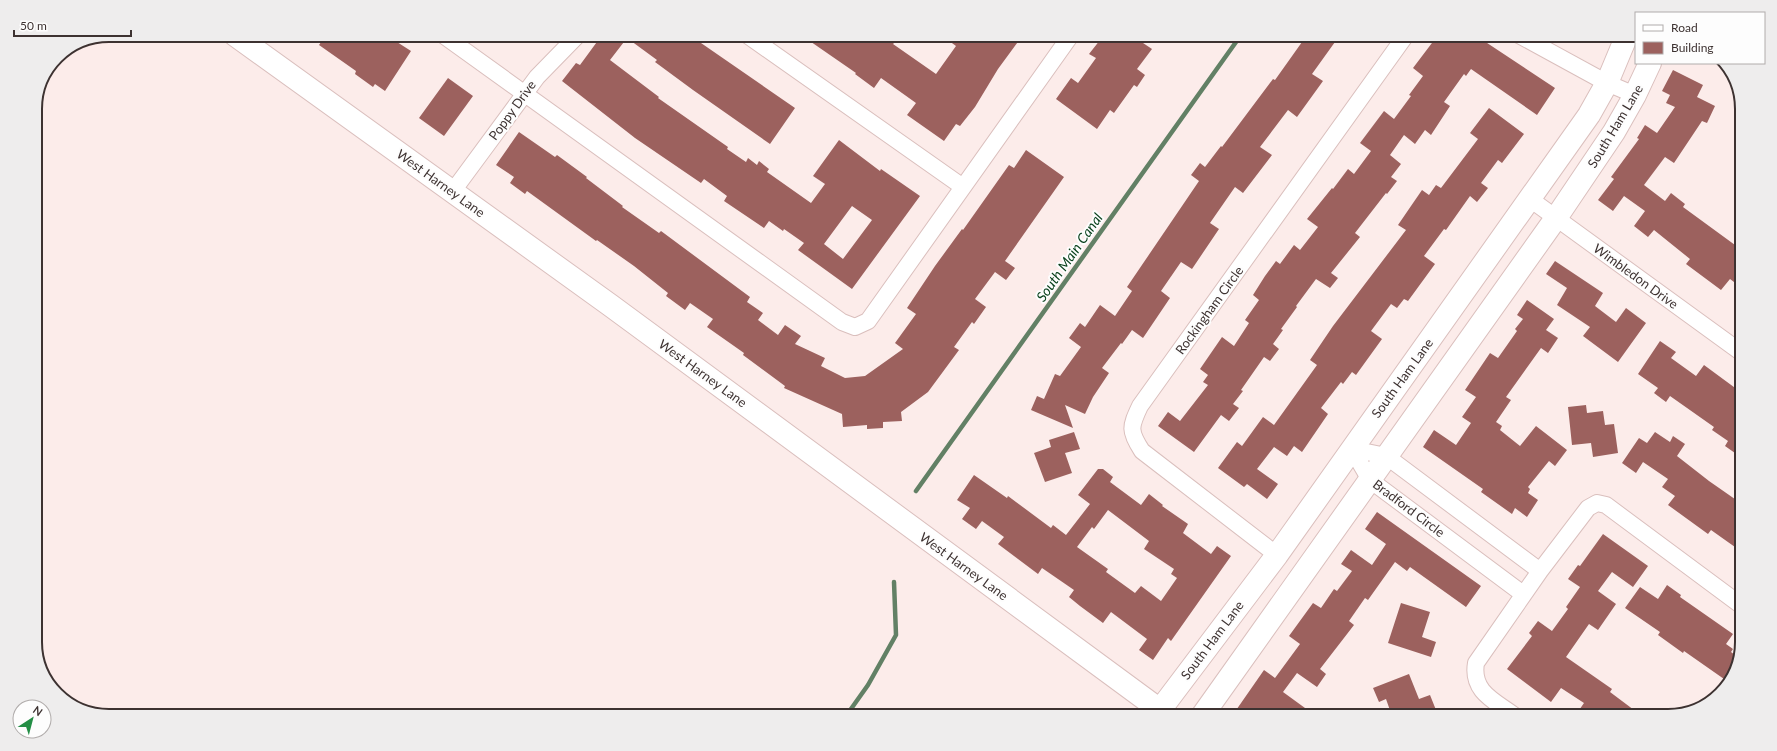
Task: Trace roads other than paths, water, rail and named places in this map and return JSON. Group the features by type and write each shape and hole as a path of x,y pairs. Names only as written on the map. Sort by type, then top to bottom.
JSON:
{"main road":[{"name":"West Harney Lane","path":"245,42 453,191 1159,709"},
{"name":"South Ham Lane","path":"1167,709 1530,199 1588,115 1607,83 1624,42"},
{"name":"South Ham Lane","path":"1207,709 1556,218 1614,132 1635,96 1650,64"}],"street":[{"path":"453,42 842,322 856,327 868,321 1066,42"},
{"name":"Poppy Drive","path":"453,191 537,76 571,42"},
{"path":"757,42 963,188"},
{"name":"Rockingham Circle","path":"1277,555 1142,451 1133,437 1132,423 1145,400 1401,42"},
{"path":"1532,42 1607,83 1635,96"},
{"name":"Wimbledon Drive","path":"1530,199 1735,348"},
{"path":"1352,449 1386,456 1540,571"},
{"name":"Bradford Circle","path":"1352,449 1370,480 1523,594"},
{"path":"1506,709 1478,687 1474,675 1476,664 1540,571 1588,508 1597,503 1606,504 1735,601"}],"waterway":[{"name":"South Main Canal","path":"916,491 1236,42"},
{"name":"South Main Canal","path":"851,709 868,685 896,635 894,582"}]}
